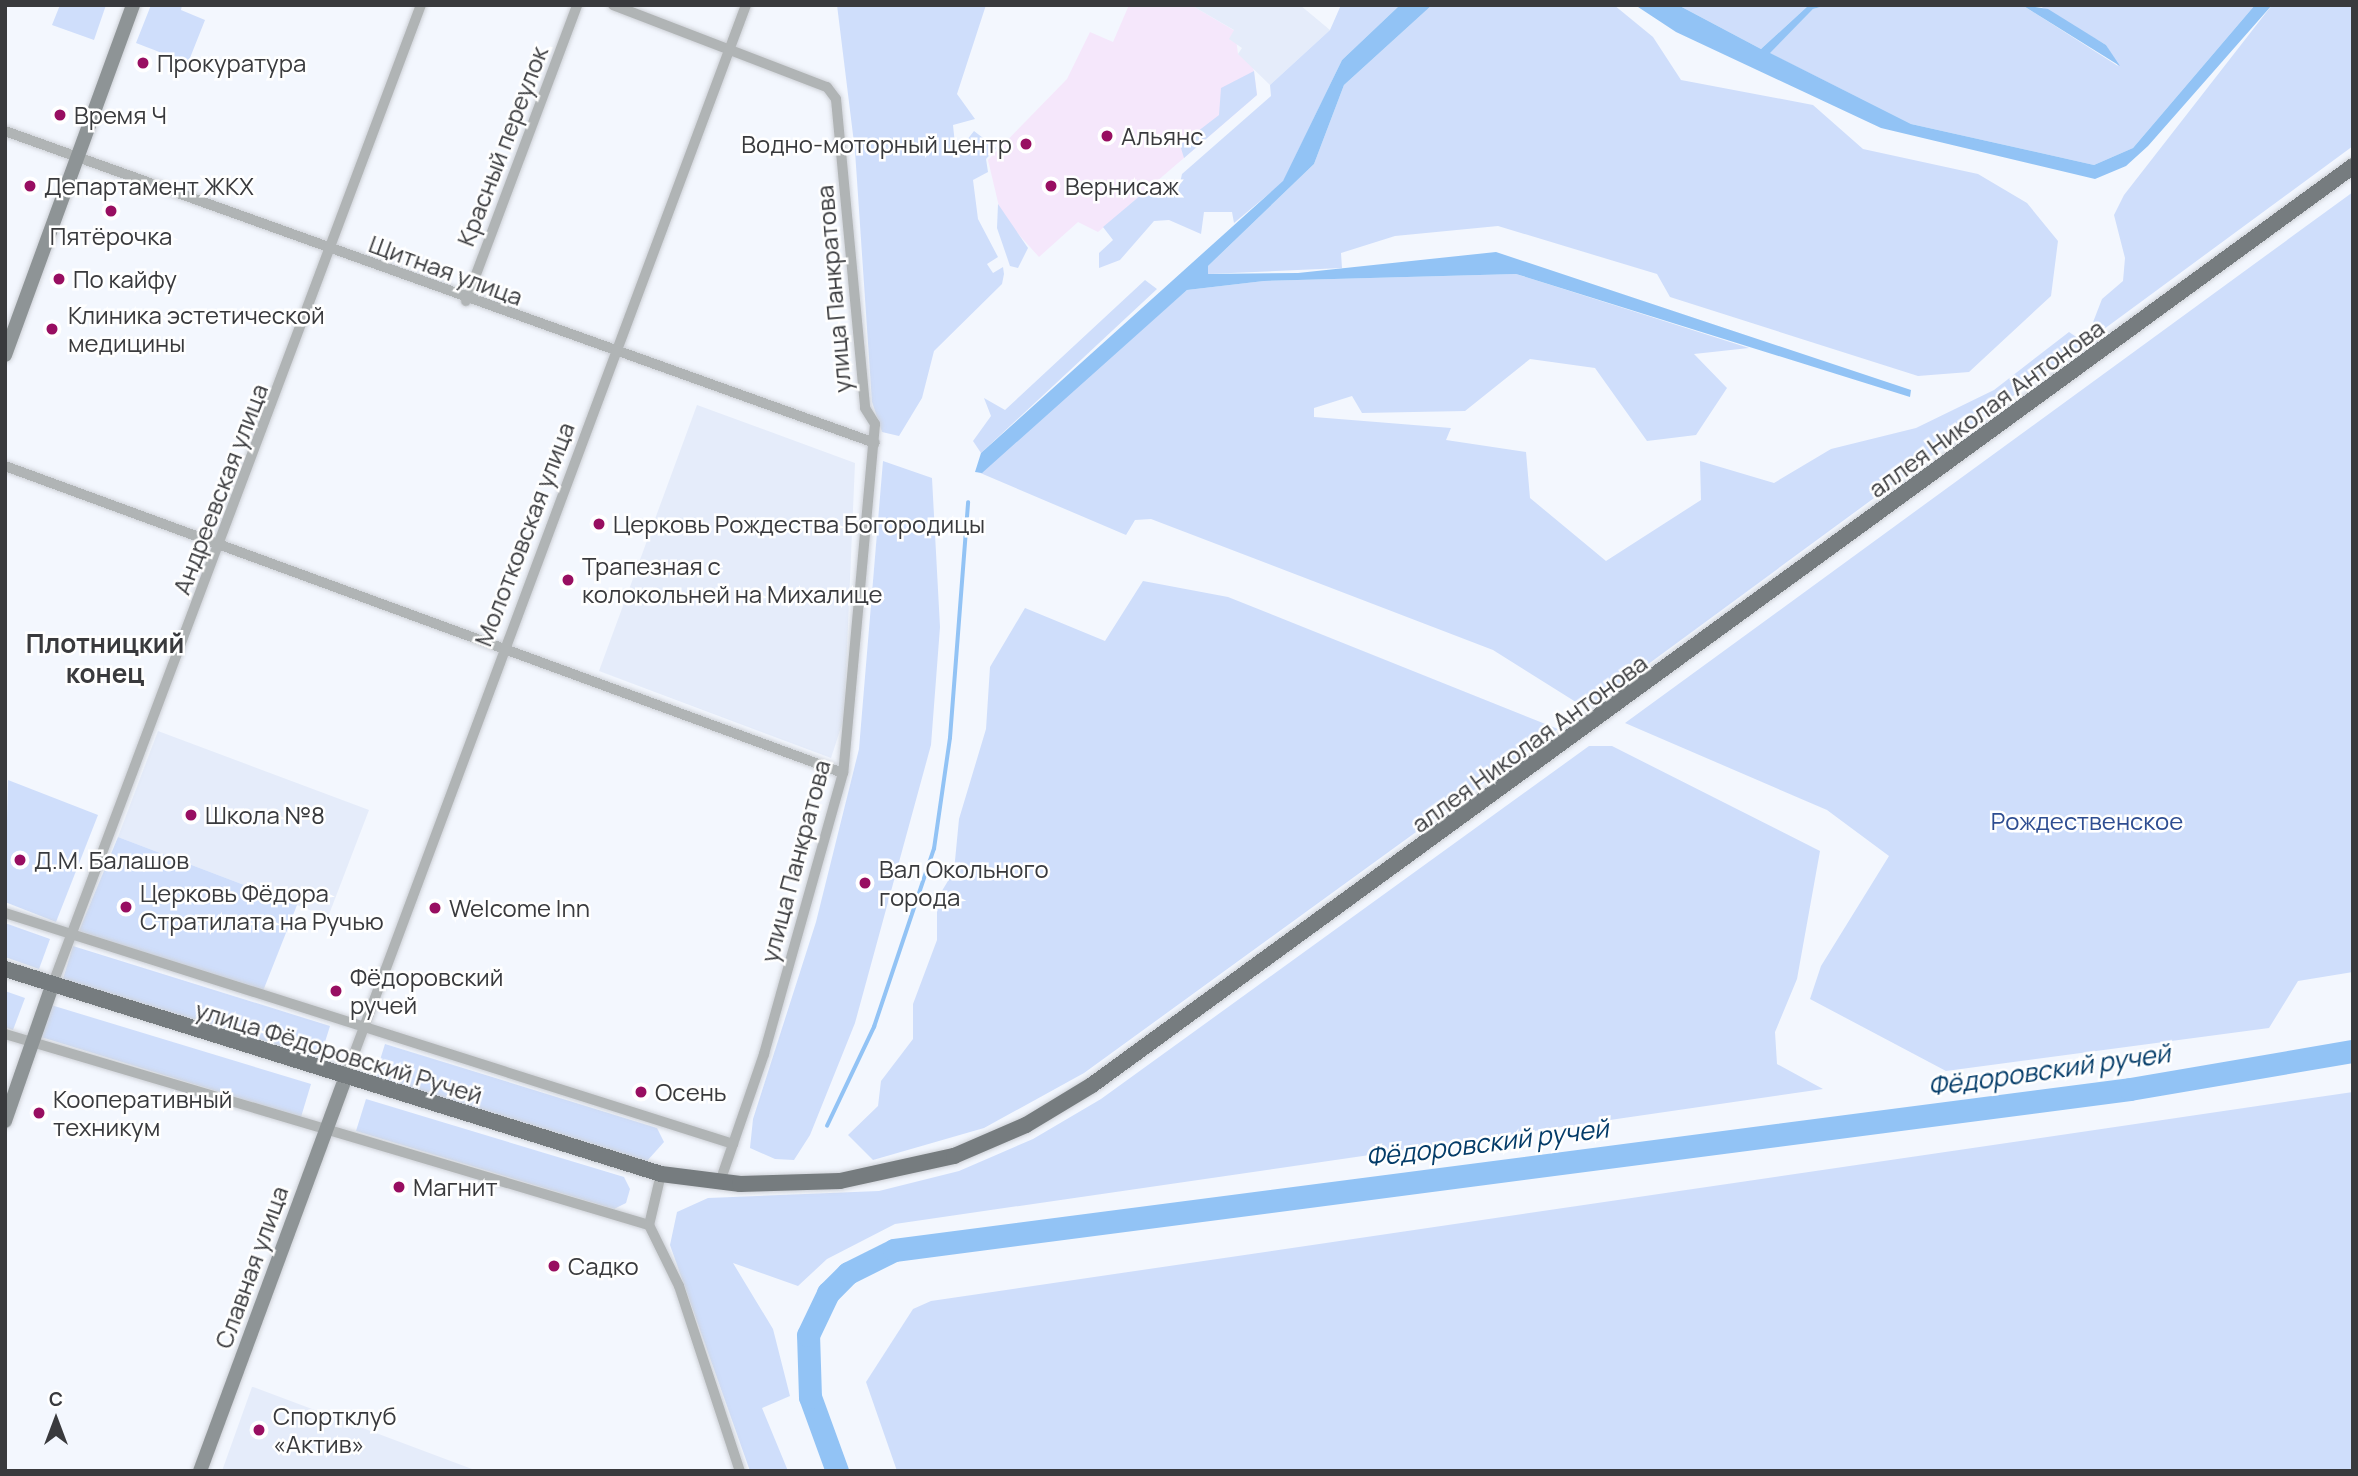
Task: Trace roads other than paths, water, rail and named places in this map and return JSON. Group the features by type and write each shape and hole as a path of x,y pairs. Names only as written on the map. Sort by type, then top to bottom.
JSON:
{"main road":[{"name":"аллея Николая Антонова","path":"661,1174 720,1182 840,1181 919,1166 990,1142 1056,1108 1567,745 2353,166"},
{"name":"улица Фёдоровский Ручей","path":"5,968 52,986 661,1174"}],"street":[{"path":"5,355 133,5"},
{"name":"Андреевская улица","path":"52,986 223,545 421,5"},
{"name":"Красный переулок","path":"466,301 577,5"},
{"path":"613,5 731,50"},
{"name":"Молотковская улица","path":"345,1078 504,646 746,5"},
{"name":"улица Панкратова","path":"720,1182 843,773 875,443 865,408 840,122 827,87 731,50"},
{"name":"Щитная улица","path":"5,131 466,301 875,443"},
{"path":"5,466 504,646 843,773"},
{"path":"5,913 69,937 733,1144"},
{"path":"5,1121 52,986"},
{"path":"5,1034 325,1132 649,1225"},
{"name":"Славная улица","path":"200,1471 345,1078"},
{"path":"661,1174 649,1225 679,1286 740,1471"}],"water":[{"path":"1400,5 1432,5 1344,85 1314,164 1208,266 1208,274 1298,273 1496,252 1911,390 1910,397 1516,274 1264,281 1187,290 982,473 975,472 981,453 1283,181 1342,60"},
{"path":"1635,5 1678,5 1761,49 1809,5 1828,5 1813,9 1770,53 1911,124 2094,165 2133,148 2255,5 2272,5 2148,146 2126,166 2095,179 1881,128 1676,32"},
{"path":"2022,5 2048,9 2106,45 2120,66"}],"waterway":[{"path":"827,1126 874,1027 934,849 950,738 968,503"},
{"name":"Фёдоровский ручей","path":"837,1471 810,1397 808,1335 828,1293 848,1273 894,1250 2130,1089 2353,1051"}],"place":[{"name":"Прокуратура","path":"143,63"},
{"name":"Время Ч","path":"60,115"},
{"name":"Альянс","path":"1107,136"},
{"name":"Водно-моторный центр","path":"1026,144"},
{"name":"Департамент ЖКХ","path":"30,186"},
{"name":"Вернисаж","path":"1051,186"},
{"name":"Пятёрочка","path":"111,211"},
{"name":"По кайфу","path":"59,279"},
{"name":"Клиника эстетической медицины","path":"52,329"},
{"name":"Церковь Рождества Богородицы","path":"599,524"},
{"name":"Трапезная с колокольней на Михалице","path":"568,580"},
{"name":"Школа №8","path":"191,815"},
{"name":"Д.М. Балашов","path":"20,860"},
{"name":"Вал Окольного города","path":"865,883"},
{"name":"Церковь Фёдора Стратилата на Ручью","path":"126,907"},
{"name":"Welcome Inn","path":"435,908"},
{"name":"Фёдоровский ручей","path":"336,991"},
{"name":"Осень","path":"641,1092"},
{"name":"Кооперативный техникум","path":"39,1113"},
{"name":"Магнит","path":"399,1187"},
{"name":"Садко","path":"554,1266"},
{"name":"Спортклуб «Актив»","path":"259,1430"}],"district":[{"name":"Плотницкий конец","path":"105,659"}],"park label":[{"name":"Рождественское","path":"2087,821"}]}
